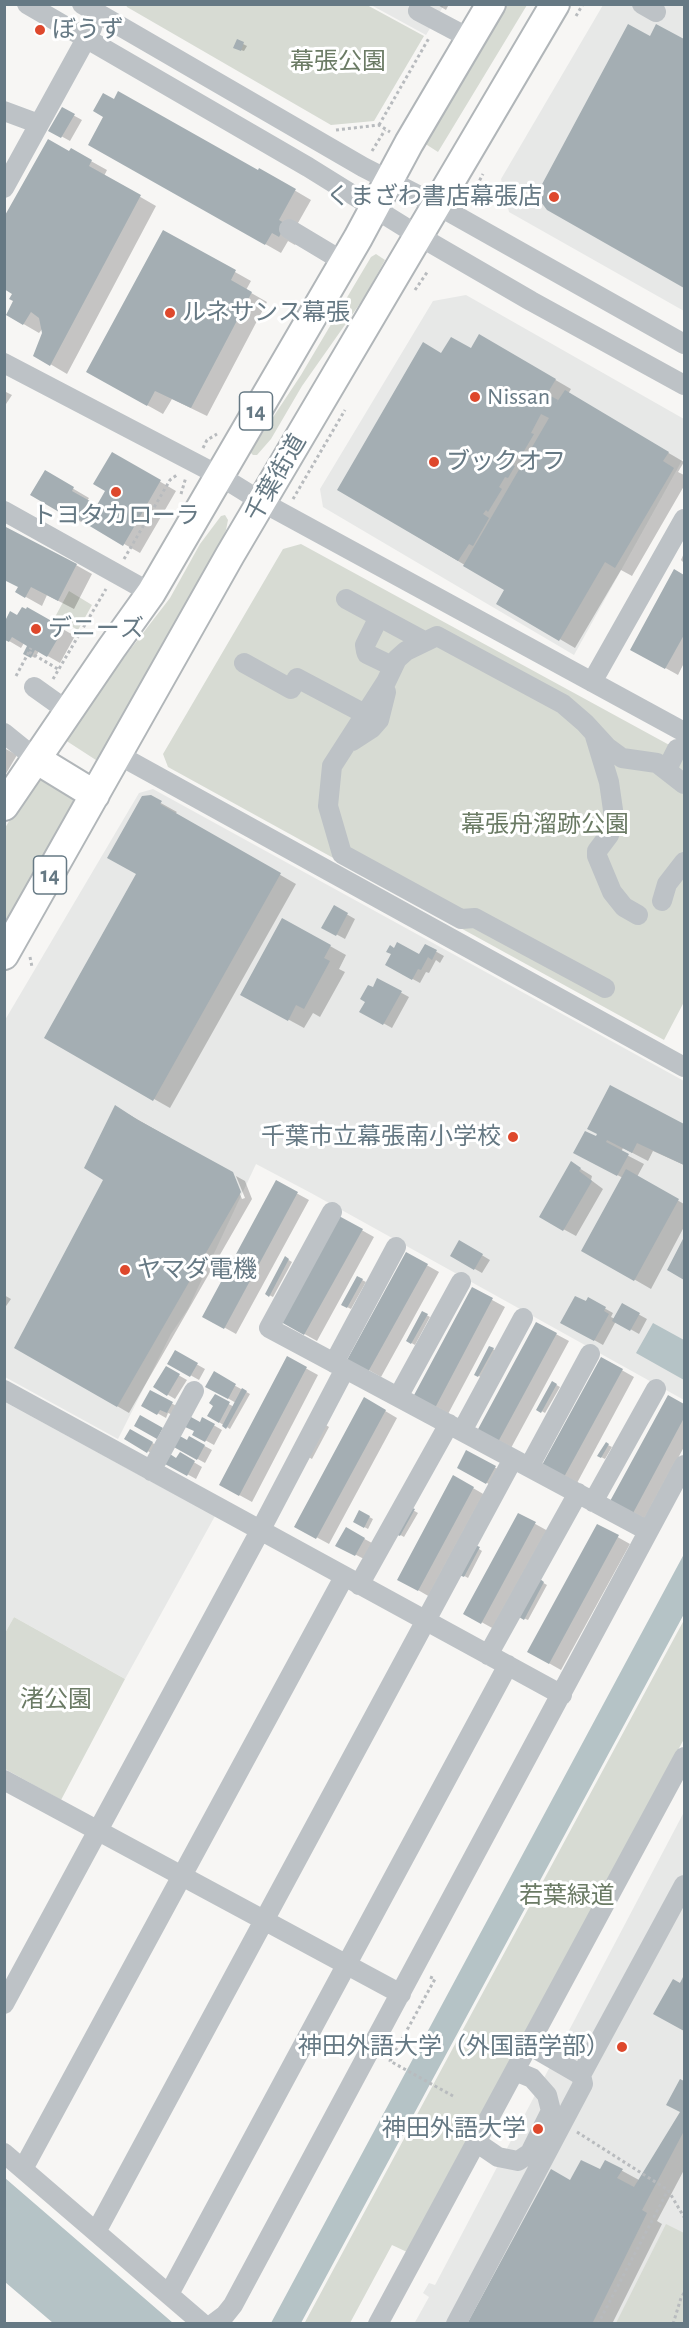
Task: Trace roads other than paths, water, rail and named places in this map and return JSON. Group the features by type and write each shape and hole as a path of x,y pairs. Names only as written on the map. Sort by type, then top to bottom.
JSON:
{"highway":[{"name":"千葉街道","path":"4,807 111,648 151,593 491,4"},
{"name":"千葉街道","path":"4,955 262,502 555,4"},
{"path":"36,759 94,795"}],"street":[{"path":"27,4 329,179 418,236 684,385"},
{"path":"82,4 103,9 389,181 437,205 684,344"},
{"path":"4,188 103,9"},
{"path":"418,11 471,39"},
{"path":"4,111 39,124"},
{"path":"289,229 344,261"},
{"path":"4,363 220,476 262,502 681,731 667,769"},
{"path":"4,511 151,593"},
{"path":"592,682 684,519"},
{"path":"346,600 379,617 435,633 563,704 607,747 622,758"},
{"path":"379,617 365,645 366,651 389,674"},
{"path":"435,633 397,659 332,766 328,806 342,854 460,919 475,918 605,988"},
{"path":"244,663 291,689 297,678 365,714"},
{"path":"343,748 372,728 379,720 386,699 389,674"},
{"path":"42,687 69,712"},
{"path":"594,732 612,803 613,827 597,852 597,856 612,892 624,906 638,915"},
{"path":"4,733 36,759"},
{"path":"117,754 684,1067"},
{"path":"605,769 613,760 622,758 657,763 684,783"},
{"path":"662,901 667,884 684,862"},
{"path":"332,1212 269,1328 648,1531"},
{"path":"4,2004 260,1531 396,1247"},
{"path":"398,1397 460,1282"},
{"path":"23,2169 182,1876 351,1581 455,1428 523,1318"},
{"path":"96,2232 426,1621 590,1354"},
{"path":"488,1655 656,1389"},
{"path":"4,1390 562,1695"},
{"path":"151,1471 194,1391"},
{"path":"213,2324 233,2305 684,1465"},
{"path":"169,2294 508,1665"},
{"path":"378,2324 684,1757"},
{"path":"4,1780 401,1994"},
{"path":"580,2075 684,1884"},
{"path":"456,2324 583,2085 580,2075 529,2044"},
{"path":"476,2142 498,2157 518,2161 530,2153 551,2111 548,2095 532,2078 515,2071"},
{"path":"4,2153 203,2324"}],"place":[{"name":"ぼうず","path":"40,30"},
{"name":"くまざわ書店幕張店","path":"554,197"},
{"name":"ルネサンス幕張","path":"170,313"},
{"name":"Nissan","path":"475,397"},
{"name":"ブックオフ","path":"434,462"},
{"name":"トヨタカローラ","path":"116,492"},
{"name":"デニーズ","path":"36,629"},
{"name":"千葉市立幕張南小学校","path":"513,1137"},
{"name":"ヤマダ電機","path":"125,1270"},
{"name":"神田外語大学（外国語学部）","path":"622,2047"},
{"name":"神田外語大学","path":"538,2129"}],"park label":[{"name":"幕張公園","path":"338,62"},
{"name":"幕張舟溜跡公園","path":"545,825"},
{"name":"渚公園","path":"56,1700"},
{"name":"若葉緑道","path":"567,1896"}]}
